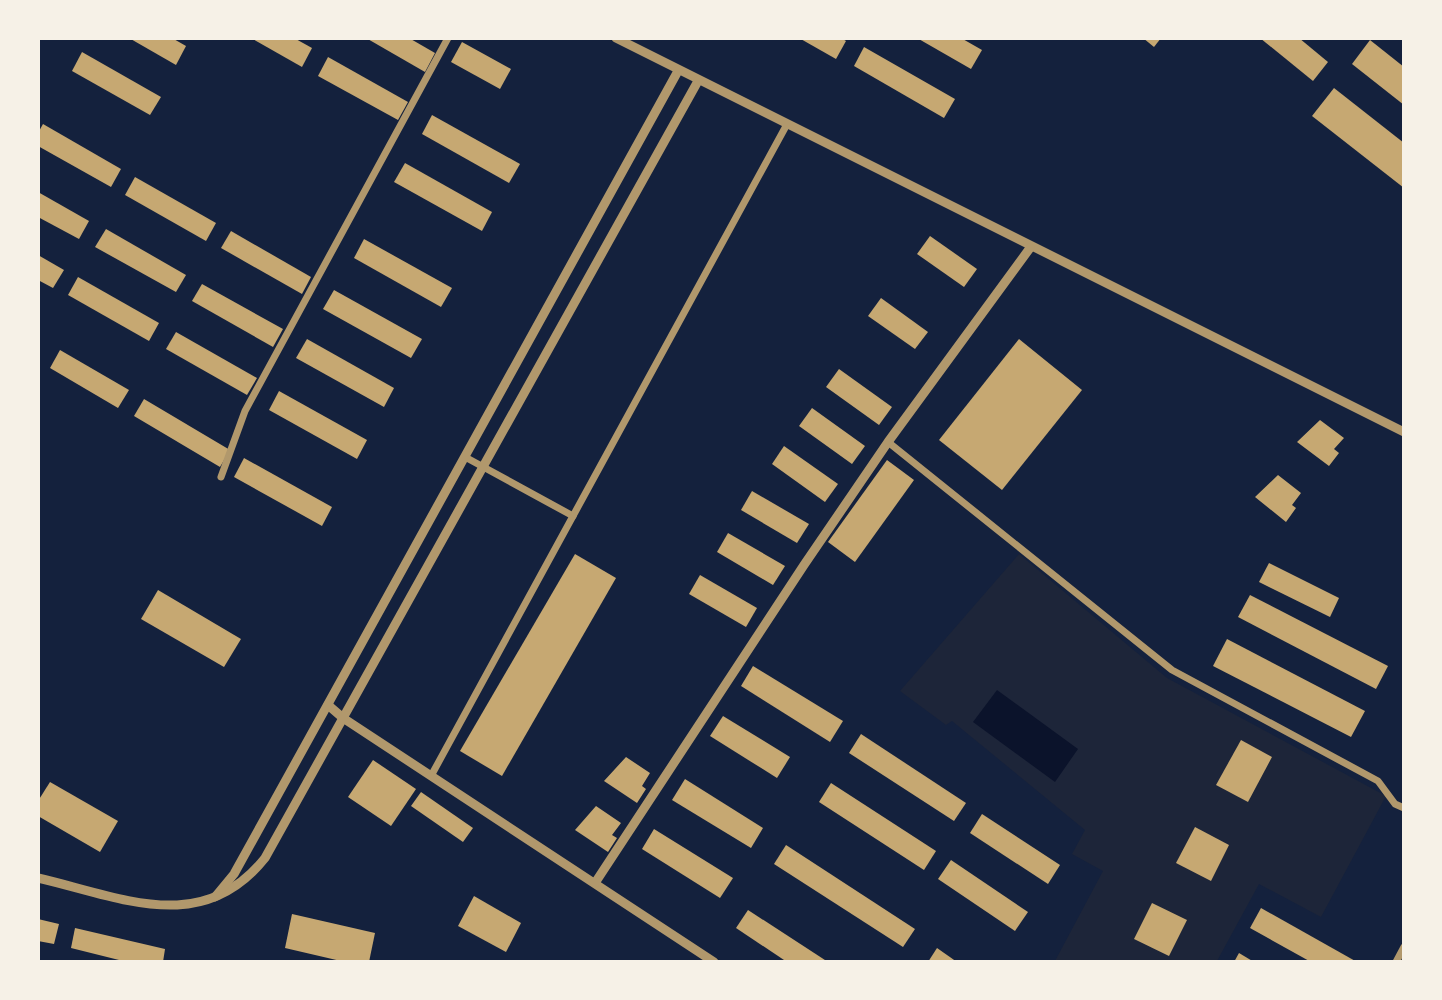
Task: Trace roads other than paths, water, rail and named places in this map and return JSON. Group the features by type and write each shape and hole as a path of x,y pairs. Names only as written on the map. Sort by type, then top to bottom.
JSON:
{"street":[{"path":"221,477 245,411 448,38"},
{"path":"616,38 786,126 1404,432"},
{"path":"214,899 234,874 678,71"},
{"path":"38,878 153,905 192,906 231,891 250,877 265,858 698,81"},
{"path":"431,776 786,126"},
{"path":"595,883 888,442 1030,248"},
{"path":"888,442 1172,670 1378,781 1395,804 1404,808"},
{"path":"465,457 573,516"},
{"path":"328,705 343,718 714,961"},
{"path":"1396,961 1404,947"}]}
